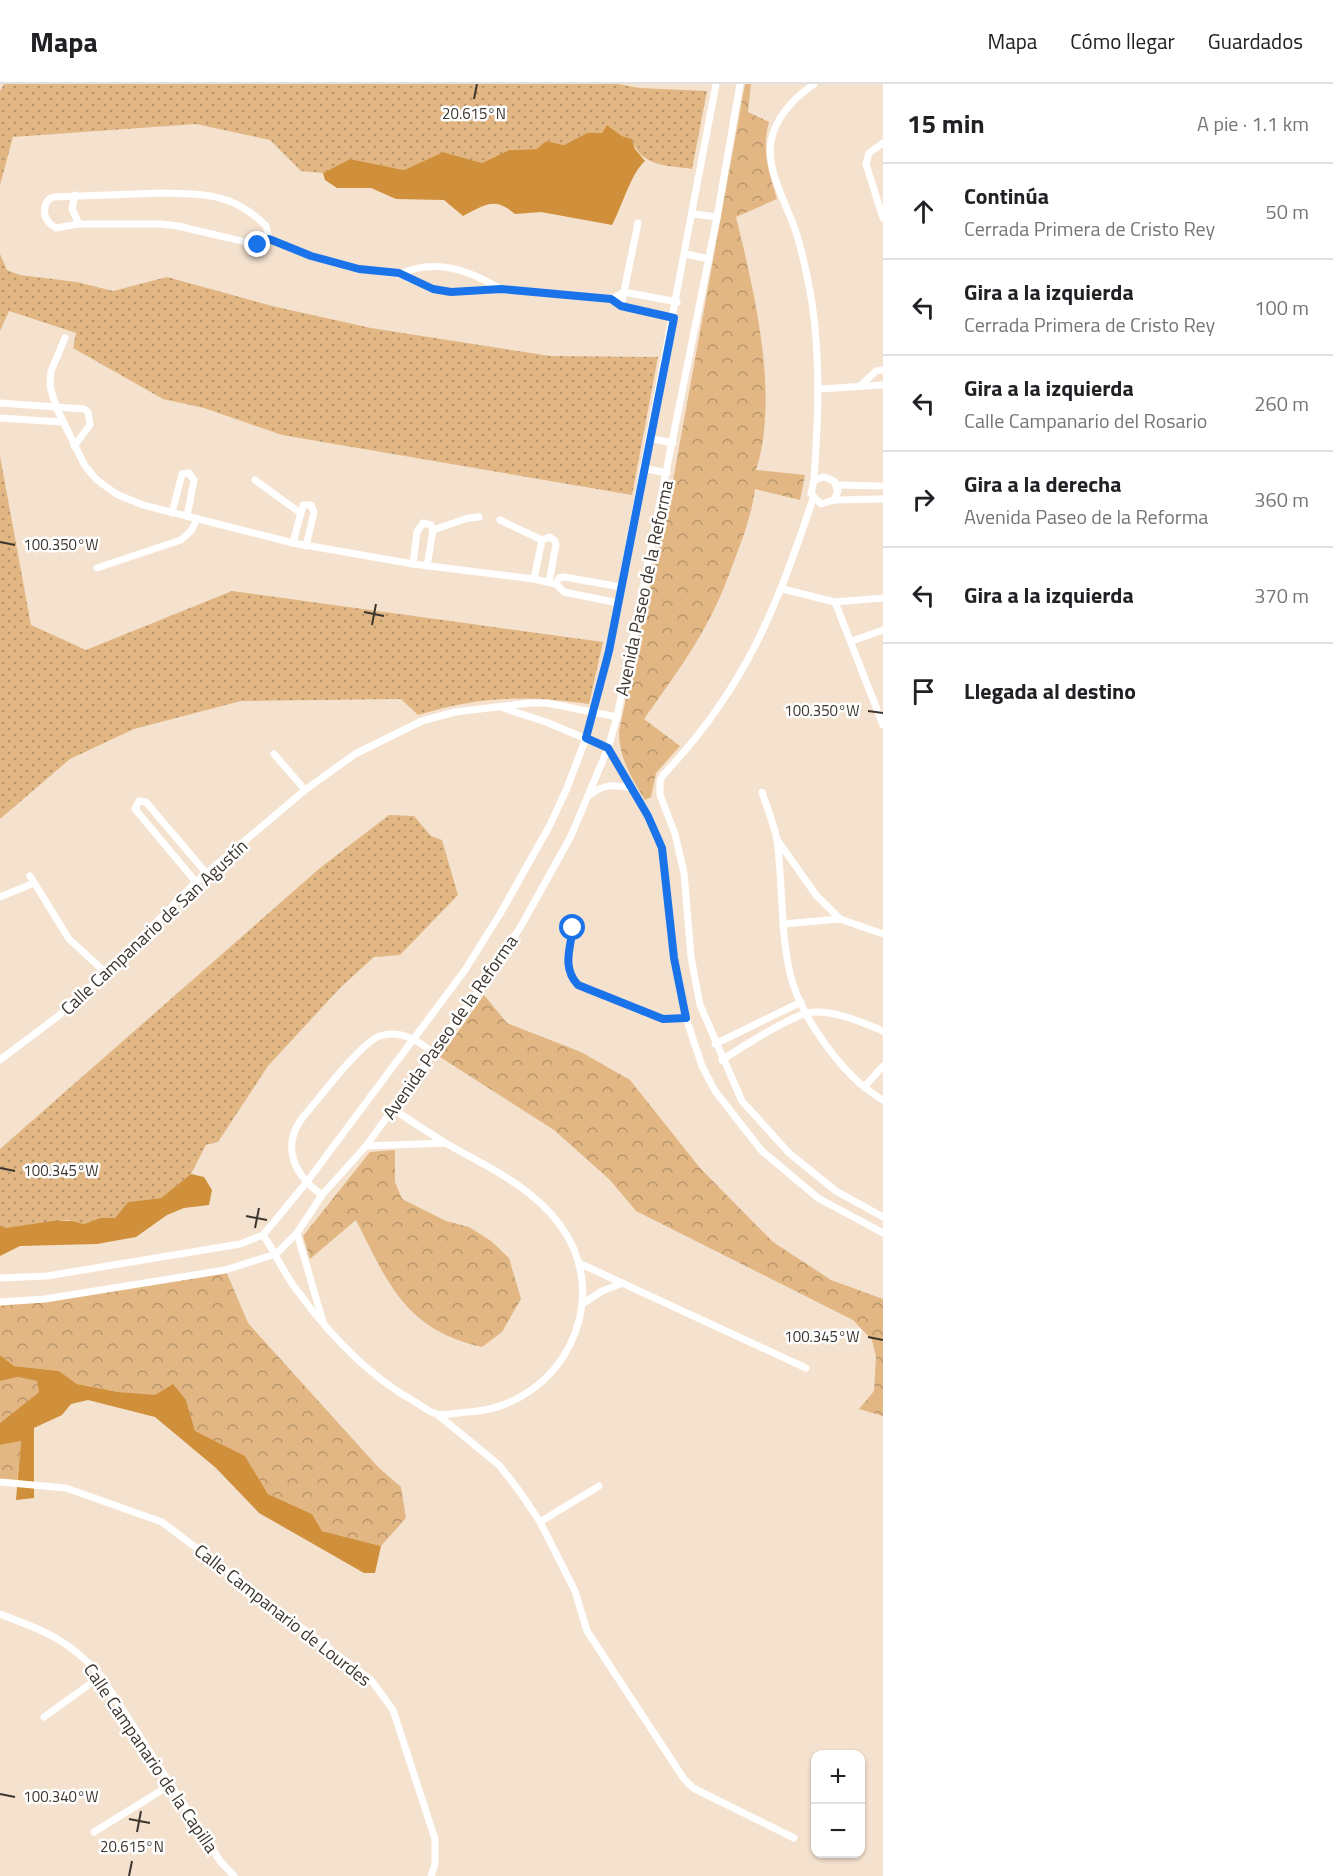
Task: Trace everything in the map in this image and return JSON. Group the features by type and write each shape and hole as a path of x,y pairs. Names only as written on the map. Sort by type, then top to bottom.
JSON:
{"street":[{"name":"Avenida Paseo de la Reforma","path":"263,1235 306,1183 465,970 500,914 550,825 586,738 618,603 694,214 716,84"},
{"name":"Avenida Paseo de la Reforma","path":"0,1302 45,1299 225,1270 276,1254 297,1233 322,1195 366,1146 435,1054 521,926 571,836 608,748 617,717 717,217 740,84"},
{"path":"814,84 797,96 777,123 771,153 772,166 795,231 806,272 818,348 819,389 814,480 810,489 813,499 783,589 757,645 738,679 686,751 663,775 659,786 675,834 684,873 691,957 700,1005 715,1044 742,1101 789,1153 836,1191 883,1217"},
{"path":"883,143 869,153 867,159 883,218"},
{"path":"875,192 883,186"},
{"path":"205,194 239,204 257,217 268,229 269,239 258,245 161,224 79,224 60,228 51,226 44,210 49,199 75,195 205,194"},
{"path":"75,195 72,210 79,224"},
{"path":"694,214 717,217"},
{"path":"621,306 638,223"},
{"path":"269,239 311,256 359,269 399,273 433,289 451,292 501,289 611,299 621,306 674,318"},
{"path":"686,254 709,258"},
{"path":"399,273 428,265 445,266 462,269 501,289"},
{"path":"611,299 624,292 677,302"},
{"path":"65,338 51,370 50,386 56,406 74,446 96,479 116,494 172,513 306,546 413,564 534,579 552,583 564,592 618,603"},
{"path":"861,386 876,371 883,370"},
{"path":"819,389 883,385"},
{"path":"0,403 78,408 88,412 90,425 74,446"},
{"path":"0,418 62,422"},
{"path":"649,438 673,443"},
{"path":"643,468 667,473"},
{"path":"172,513 179,480 182,474 189,473 194,480 187,516"},
{"path":"814,480 830,478 837,485 883,486"},
{"path":"255,480 299,512"},
{"path":"834,500 837,485"},
{"path":"813,499 826,505 834,500 883,499"},
{"path":"293,543 299,512 303,505 311,505 313,509 306,546"},
{"path":"433,530 468,518 479,517"},
{"path":"98,568 181,540 191,531 197,519"},
{"path":"500,520 543,540 550,537 555,541 552,583"},
{"path":"413,564 419,526 427,523 433,530"},
{"path":"427,566 433,530"},
{"path":"534,579 543,540"},
{"path":"552,583 564,577 621,587"},
{"path":"783,589 835,602 883,598"},
{"path":"835,602 883,725"},
{"path":"852,641 883,630"},
{"name":"Calle Campanario de San Agustín","path":"1,1056 57,1017 106,974 196,882 305,790 355,754 422,721 455,712 546,703 617,717"},
{"name":"Calle Campanario de San Agustín","path":"501,707 608,748"},
{"path":"608,748 633,789 662,848 674,958 686,1018 702,1066 716,1091 762,1151 818,1198 883,1233"},
{"path":"274,754 305,790"},
{"path":"588,797 598,789 609,785 633,789"},
{"path":"762,792 777,839 783,924 790,974 801,1002 834,1056 864,1087 883,1100"},
{"path":"196,882 135,809 139,801 146,802 207,874"},
{"path":"777,839 816,895 840,919"},
{"path":"0,897 32,879 69,939 106,974"},
{"path":"783,924 840,919 883,934"},
{"path":"573,928 567,965 570,976 578,985 663,1019 686,1018"},
{"path":"715,1044 801,1002"},
{"path":"722,1060 753,1040 807,1013 841,1016 883,1031"},
{"path":"322,1195 306,1183 291,1152 296,1127 365,1046 379,1036 414,1038 435,1054"},
{"path":"864,1087 883,1066"},
{"path":"393,1109 445,1143 513,1180 546,1208 560,1225 581,1264 582,1304 573,1337 558,1367 541,1384 521,1398 501,1406 438,1415"},
{"path":"366,1146 445,1143"},
{"path":"297,1233 325,1327"},
{"path":"0,1278 47,1276 229,1246 263,1235 294,1287 325,1327 393,1390 438,1415 499,1465 540,1522 575,1591 587,1631 684,1779 693,1788 794,1838"},
{"path":"581,1264 806,1368"},
{"path":"582,1304 602,1291 623,1282"},
{"name":"Calle Campanario de Lourdes","path":"0,1482 43,1485 90,1496 162,1522 371,1680 393,1710 435,1839 435,1864 431,1876"},
{"path":"540,1522 599,1486"},
{"name":"Calle Campanario de la Capilla","path":"0,1614 66,1642 82,1655 101,1676 220,1861 234,1876"},
{"path":"45,1717 101,1676"},
{"path":"94,1832 170,1785"}],"green space":[{"path":"4,84 618,84 640,88 707,91 692,169 648,160 641,155 632,139 622,136 607,125 602,133 587,133 564,145 546,141 538,149 509,150 482,163 443,152 404,170 350,159 323,173 301,171 270,140 196,124 13,137 0,185 0,91"},
{"path":"745,84 751,84 748,112 769,122 766,151 777,199 736,217 757,310 765,377 766,410 763,441 756,470 805,475 800,500 755,489 743,536 715,608 683,663 644,719 680,746 656,773 651,797 645,800 624,759 619,731 674,475"},
{"path":"0,254 7,270 20,275 77,282 113,291 167,277 272,306 371,328 550,356 658,357 632,495 282,435 204,408 163,399 73,348 76,333 9,311 0,331"},
{"path":"0,456 31,625 86,650 232,591 603,642 589,704 544,699 503,699 462,704 418,715 401,699 241,701 134,729 70,759 0,819"},
{"path":"389,815 414,816 431,836 442,840 458,895 400,955 374,957 340,988 268,1066 218,1142 206,1145 191,1174 161,1198 128,1202 115,1218 100,1218 84,1224 68,1220 5,1228 0,1225 0,1149 320,868"},
{"path":"484,995 507,1023 581,1052 630,1080 700,1168 773,1242 831,1280 883,1299 883,1416 859,1409 874,1391 876,1357 872,1340 853,1320 636,1211 610,1180 554,1130 440,1057"},
{"path":"395,1150 395,1182 402,1199 446,1221 469,1227 491,1241 509,1258 521,1299 502,1332 482,1347 434,1329 402,1301 378,1264 356,1220 310,1259 303,1236 370,1152"},
{"path":"226,1271 248,1323 378,1467 401,1487 406,1518 381,1546 322,1531 312,1514 268,1494 245,1456 195,1432 186,1400 118,1392 77,1384 59,1371 14,1366 0,1355 0,1304"},
{"path":"18,1377 37,1381 39,1392 0,1423 0,1381"},
{"path":"21,1441 17,1484 0,1481 0,1445"}],"shaded area":[{"path":"607,125 622,136 632,139 635,149 645,161 631,182 612,225 541,212 515,214 508,208 495,204 489,204 463,216 444,200 396,199 371,188 337,188 325,180 323,173 350,159 404,170 443,152 482,163 509,150 537,149 546,141 564,145 587,133 602,133"},
{"path":"191,1174 204,1177 212,1190 209,1205 184,1208 167,1215 136,1237 97,1244 20,1246 0,1256 0,1225 5,1228 53,1221 72,1221 84,1224 100,1218 115,1218 128,1202 161,1198"},
{"path":"0,1355 14,1366 59,1371 77,1384 118,1392 155,1395 173,1384 186,1400 195,1431 245,1456 268,1494 312,1514 322,1531 381,1546 375,1573 364,1573 259,1513 216,1468 155,1417 88,1400 71,1404 62,1415 34,1428 34,1498 16,1500 21,1441 0,1445 0,1423 39,1392 37,1381 18,1377 0,1381"}],"route":[{"path":"258,245 266,243 269,239 311,256 359,269 399,273 433,289 474,292 501,289 611,299 621,306 674,318 609,651 586,738 608,748 648,816 662,848 667,875 674,958 686,1018 663,1019 578,985 570,976 567,965 573,928"}]}
